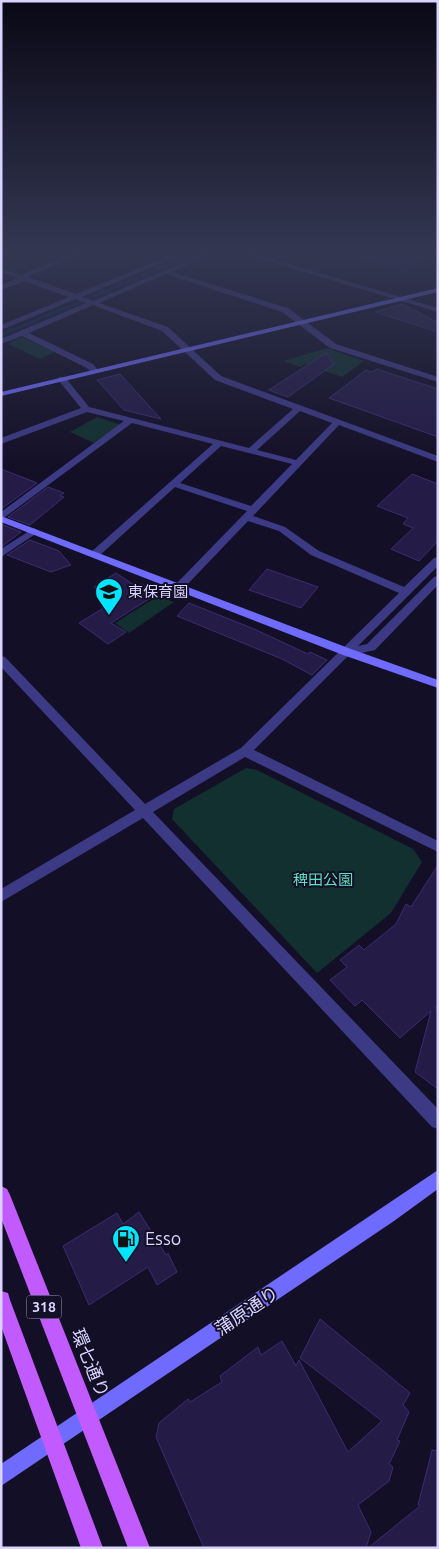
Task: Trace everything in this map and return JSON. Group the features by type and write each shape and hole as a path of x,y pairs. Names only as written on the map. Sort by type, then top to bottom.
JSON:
{"main road":[{"name":"環七通り","path":"1,1195 139,1548"},
{"name":"318","path":"1,1300 92,1548"}],"street":[{"path":"1,342 45,323"},
{"path":"147,323 165,330 218,378 438,459"},
{"path":"1,394 297,323"},
{"path":"304,323 333,346 438,380"},
{"path":"23,333 90,366 95,371"},
{"path":"62,379 86,409"},
{"path":"251,451 299,408"},
{"path":"1,441 86,409 298,463"},
{"path":"1,518 130,421"},
{"path":"179,587 338,422"},
{"path":"95,554 219,443"},
{"path":"175,484 250,514 282,529 315,553 406,592"},
{"path":"1,518 347,652 438,684"},
{"path":"1,554 34,531"},
{"path":"1,896 245,750 347,652 438,560"},
{"path":"347,652 371,647 438,579"},
{"path":"1,660 438,1121"},
{"path":"245,750 438,847"},
{"name":"蒲原通り","path":"1,1476 388,1216 438,1178"}],"green space":[{"path":"20,338 55,352 40,359 8,344"},
{"path":"327,348 364,361 342,377 305,364 300,367 283,361"},
{"path":"97,417 121,425 94,443 70,432"},
{"path":"158,596 174,602 129,633 115,623"},
{"name":"稗田公園","path":"246,768 257,770 413,849 422,862 391,913 317,973 172,819 174,809"}],"building":[{"path":"411,323 438,323 438,332"},
{"path":"326,353 334,364 288,397 269,390"},
{"path":"377,369 438,389 438,437 329,398 366,370 371,372"},
{"path":"120,374 161,419 124,410 97,380"},
{"path":"1,469 37,483 1,509"},
{"path":"412,474 438,484 438,541 419,561 391,549 413,528 403,524 408,518 377,506"},
{"path":"48,487 64,493 60,496 64,497 30,525 8,517"},
{"path":"1,524 21,532 1,547"},
{"path":"30,540 59,551 71,565 51,572 7,555"},
{"path":"267,569 318,587 301,608 249,590"},
{"path":"116,573 137,587 142,584 157,594 111,623 126,632 108,644 79,623 115,601 94,587"},
{"path":"189,603 254,629 308,654 310,652 327,660 312,675 282,659 177,616"},
{"path":"438,865 438,1005 435,1008 438,1008 438,1089 415,1072 431,1011 400,1038 362,1000 355,1006 330,980 347,967 340,960 359,945 364,950 396,924 406,904 411,907"},
{"path":"139,1212 166,1255 168,1253 177,1272 157,1285 148,1267 89,1305 63,1246 117,1213 123,1224"},
{"path":"320,1319 410,1393 403,1405 409,1412 397,1440 400,1441 389,1464 393,1467 389,1481 358,1505 371,1532 366,1548 204,1548 156,1437 159,1423 188,1399 190,1402 222,1382 220,1376 258,1347 261,1355 282,1341 296,1366 299,1360 348,1452 382,1421 300,1358"},
{"path":"432,1450 438,1451 438,1548 368,1548 420,1506 418,1505"}],"waterway":[{"path":"1,335 29,323"}],"place":[{"name":"東保育園","path":"109,616"},
{"name":"Esso","path":"126,1263"}]}
